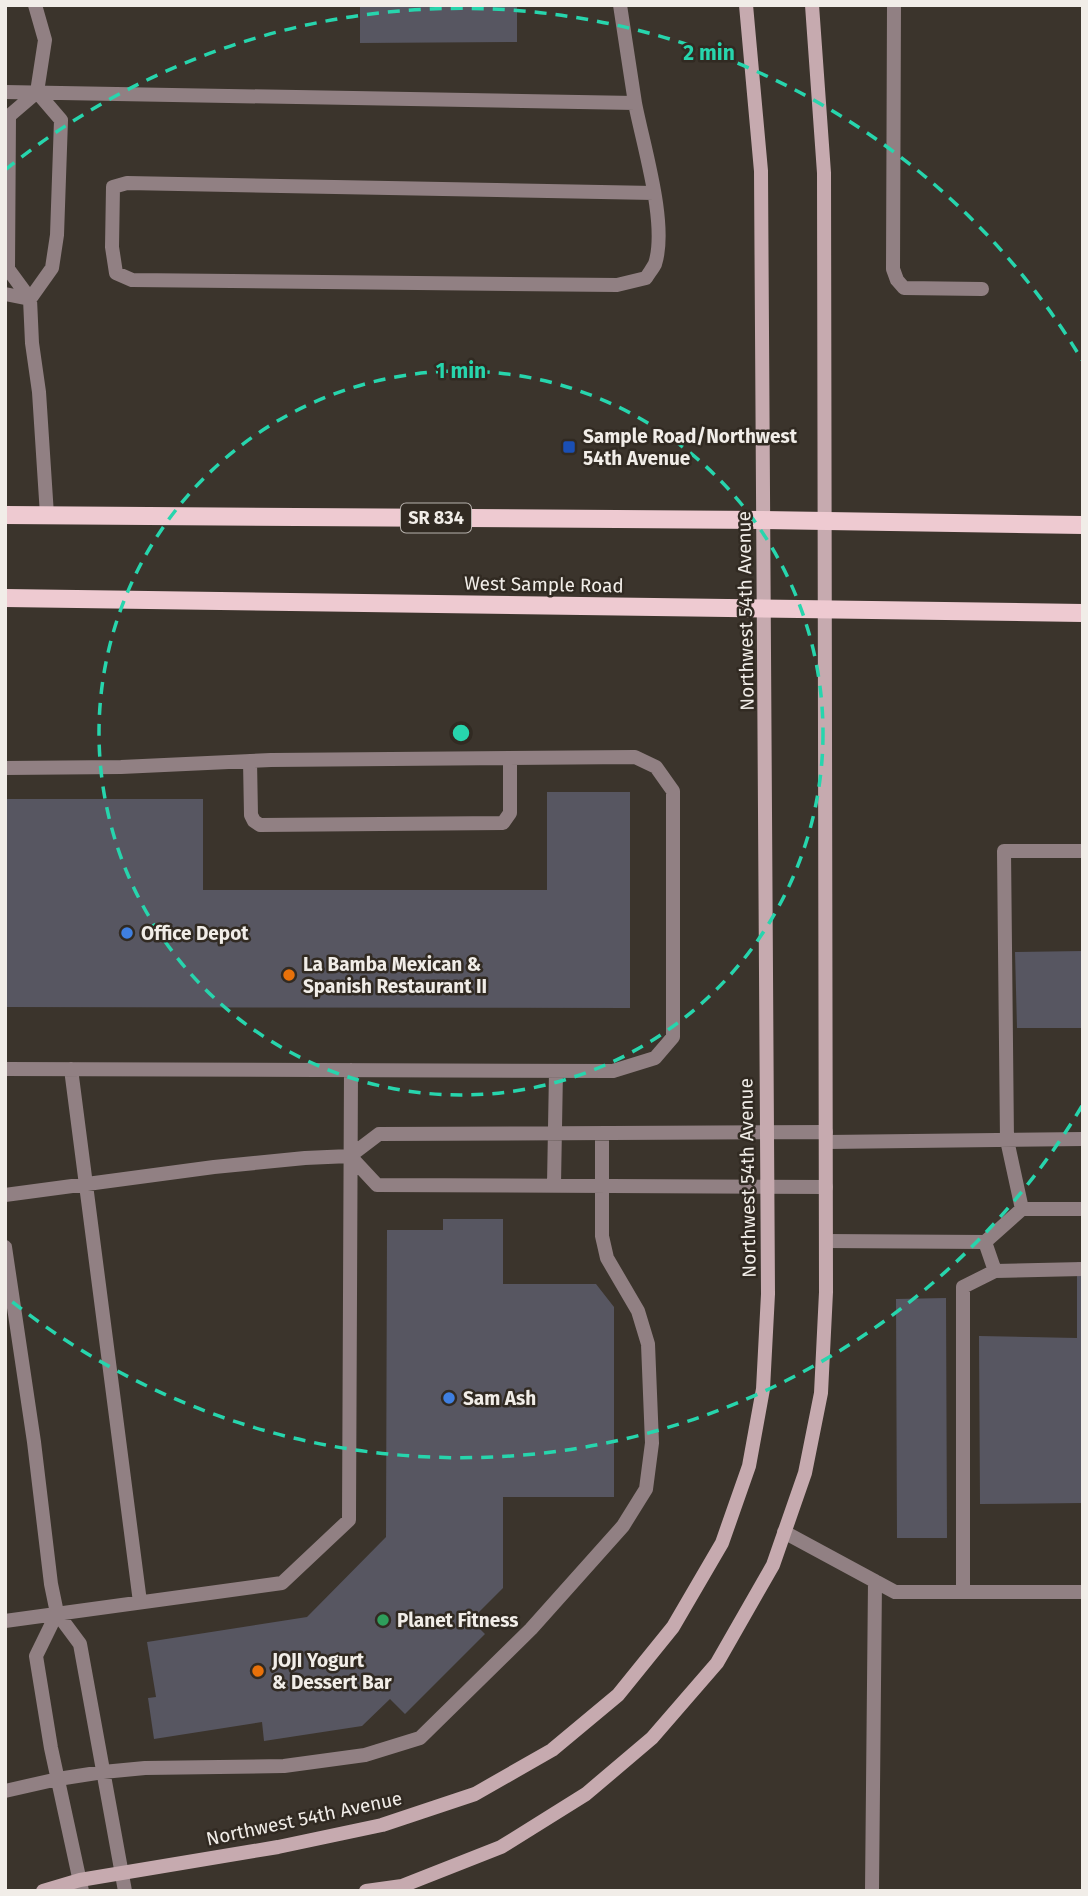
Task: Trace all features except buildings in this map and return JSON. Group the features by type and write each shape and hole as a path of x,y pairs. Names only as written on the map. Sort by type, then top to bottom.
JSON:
{"main road":[{"name":"SR 834","path":"5,515 1083,525"},
{"name":"West Sample Road","path":"5,598 1083,613"}],"street":[{"name":"Northwest 54th Avenue","path":"43,1891 81,1885 121,1873 278,1847 382,1825 475,1794 552,1750 618,1695 673,1627 722,1543 748,1466 763,1389 768,1294 761,171 746,5"},
{"path":"366,1891 402,1885 501,1847 586,1794 652,1738 717,1663 773,1565 804,1473 821,1393 826,1241 824,173 811,5"}],"lane":[{"path":"35,5 45,40"},
{"path":"46,5 45,40 37,92 9,116 8,269 30,299 47,515"},
{"path":"620,5 635,103 654,193 659,219 654,264 646,278 617,285 132,280 116,273 112,247 113,187 127,183 654,193"},
{"path":"894,5 893,269 904,288 982,289"},
{"path":"5,92 635,103"},
{"path":"30,299 52,268 57,236 61,120 37,92"},
{"path":"5,294 30,299"},
{"path":"5,768 121,767 250,761 635,757 656,767 673,791 673,1037 655,1058 613,1071 5,1069"},
{"path":"250,761 251,815 260,825 503,823 510,813 510,758"},
{"path":"1022,1209 1007,1140 1004,851 1083,851"},
{"path":"71,1069 140,1602"},
{"path":"5,1621 282,1583 349,1520 351,1070"},
{"path":"554,1184 556,1071"},
{"path":"5,1195 214,1167 305,1157 350,1156 379,1135 766,1132 826,1137 1083,1139"},
{"path":"5,1791 103,1772 145,1768 284,1766 365,1755 420,1738 531,1629 623,1526 646,1489 652,1443 648,1343 638,1311 607,1258 602,1236 602,1133"},
{"path":"350,1156 377,1185 826,1186"},
{"path":"826,1241 985,1242 1022,1209 1083,1209"},
{"path":"985,1242 995,1271"},
{"path":"5,1247 34,1442 51,1584 57,1613 79,1644 125,1891"},
{"path":"963,1592 963,1287 995,1271 1083,1269"},
{"path":"784,1532 895,1592 1083,1592"},
{"path":"872,1891 875,1581"},
{"path":"57,1613 36,1656 58,1779 81,1885"}],"place":[{"name":"Sample Road/Northwest 54th Avenue","path":"569,447"},
{"name":"Office Depot","path":"127,933"},
{"name":"La Bamba Mexican & Spanish Restaurant II","path":"289,975"},
{"name":"Sam Ash","path":"449,1398"},
{"name":"Planet Fitness","path":"383,1620"},
{"name":"JOJI Yogurt & Dessert Bar","path":"258,1671"}]}
